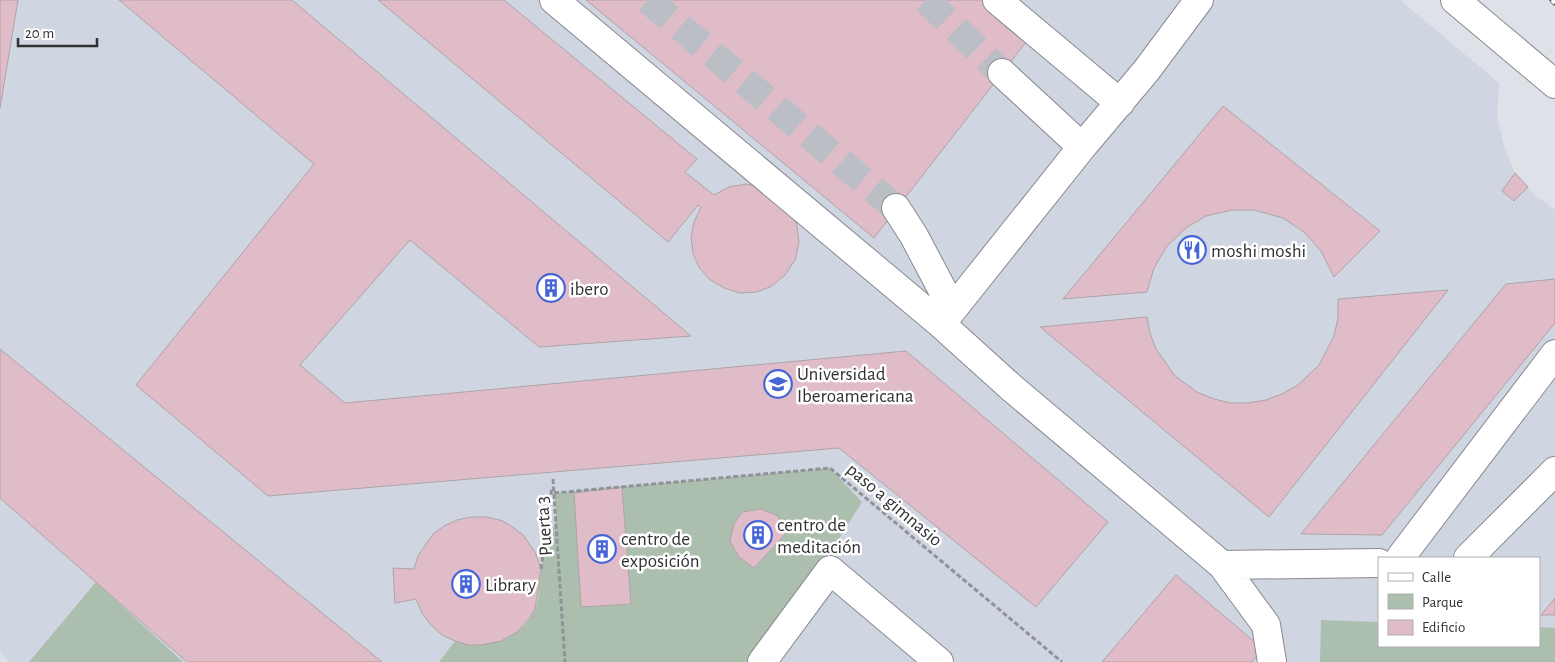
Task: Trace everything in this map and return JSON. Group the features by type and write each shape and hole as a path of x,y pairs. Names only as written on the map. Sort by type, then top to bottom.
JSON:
{"main road":[{"path":"554,0 946,316 1013,389 1222,565 1266,625 1272,662"},
{"path":"997,0 1120,103"},
{"path":"946,316 1082,147 1120,103 1199,0"},
{"path":"1456,0 1555,84"},
{"path":"1002,73 1082,147"},
{"path":"896,208 914,236 946,316"},
{"path":"1401,557 1555,354"},
{"path":"1469,557 1555,471"},
{"path":"1222,565 1378,563"},
{"path":"762,662 830,570 939,662"}],"path":[{"name":"paso a gimnasio","path":"554,493 830,468 1062,662"},
{"name":"Puerta 3","path":"541,569 553,479 565,662"}],"shaded area":[{"name":"Universidad Iberoamericana","path":"0,0 1400,0 1499,83 1497,117 1505,150 1515,173 1536,196 1555,210 1555,662 10,662 0,652"}],"green space":[{"path":"830,468 862,502 830,553 748,662 439,662 455,641 478,644 501,640 511,636 528,621 537,605 541,569 556,516 554,493"},
{"path":"96,582 183,662 29,662"},
{"path":"1321,620 1378,622 1378,647 1540,647 1540,627 1555,628 1555,662 1320,662"}],"building":[{"path":"0,0 18,0 0,108"},
{"name":"ibero","path":"119,0 292,0 691,336 539,347 410,240 300,365 345,403 906,351 1108,522 1036,607 839,448 268,496 136,385 314,164"},
{"path":"378,0 504,0 697,159 685,172 714,195 729,187 746,184 763,188 790,209 797,225 799,243 795,260 785,275 772,286 757,292 740,293 724,288 709,279 699,267 693,253 691,237 694,222 701,207 698,205 668,242"},
{"path":"586,0 985,0 1030,37 874,238"},
{"path":"1223,106 1380,231 1334,277 1321,251 1304,232 1283,218 1254,210 1232,210 1206,216 1186,228 1167,246 1154,268 1147,292 1063,299"},
{"path":"1515,173 1528,187 1514,201 1502,191"},
{"path":"1555,279 1555,323 1382,535 1301,534 1506,284"},
{"path":"1448,290 1269,517 1040,327 1147,317 1156,349 1175,376 1197,392 1214,399 1231,403 1248,403 1266,400 1282,394 1298,385 1319,365 1334,336 1338,318 1338,299"},
{"path":"0,349 382,662 187,662 0,498"},
{"name":"centro de exposición","path":"622,487 631,604 581,607 574,493"},
{"name":"centro de meditación","path":"761,509 776,515 790,529 754,568 739,557 730,541 734,524 742,512"},
{"name":"Library","path":"471,517 487,517 503,521 514,528 523,535 535,552 541,569 535,609 529,619 517,632 501,641 481,645 468,645 442,635 422,613 416,599 395,603 393,568 414,569 418,556 433,534 457,520"},
{"path":"1176,575 1263,649 1252,662 1102,662"},
{"path":"1555,598 1555,615 1541,615"}],"tunnel":[{"path":"648,0 896,208"},
{"path":"926,0 1002,73"}],"railway":[{"path":"1552,0 1555,3"}],"place":[{"name":"moshi moshi","path":"1192,250"},
{"name":"ibero","path":"551,288"},
{"name":"Universidad Iberoamericana","path":"778,384"},
{"name":"centro de meditación","path":"758,535"},
{"name":"centro de exposición","path":"602,549"},
{"name":"Library","path":"466,584"}]}
